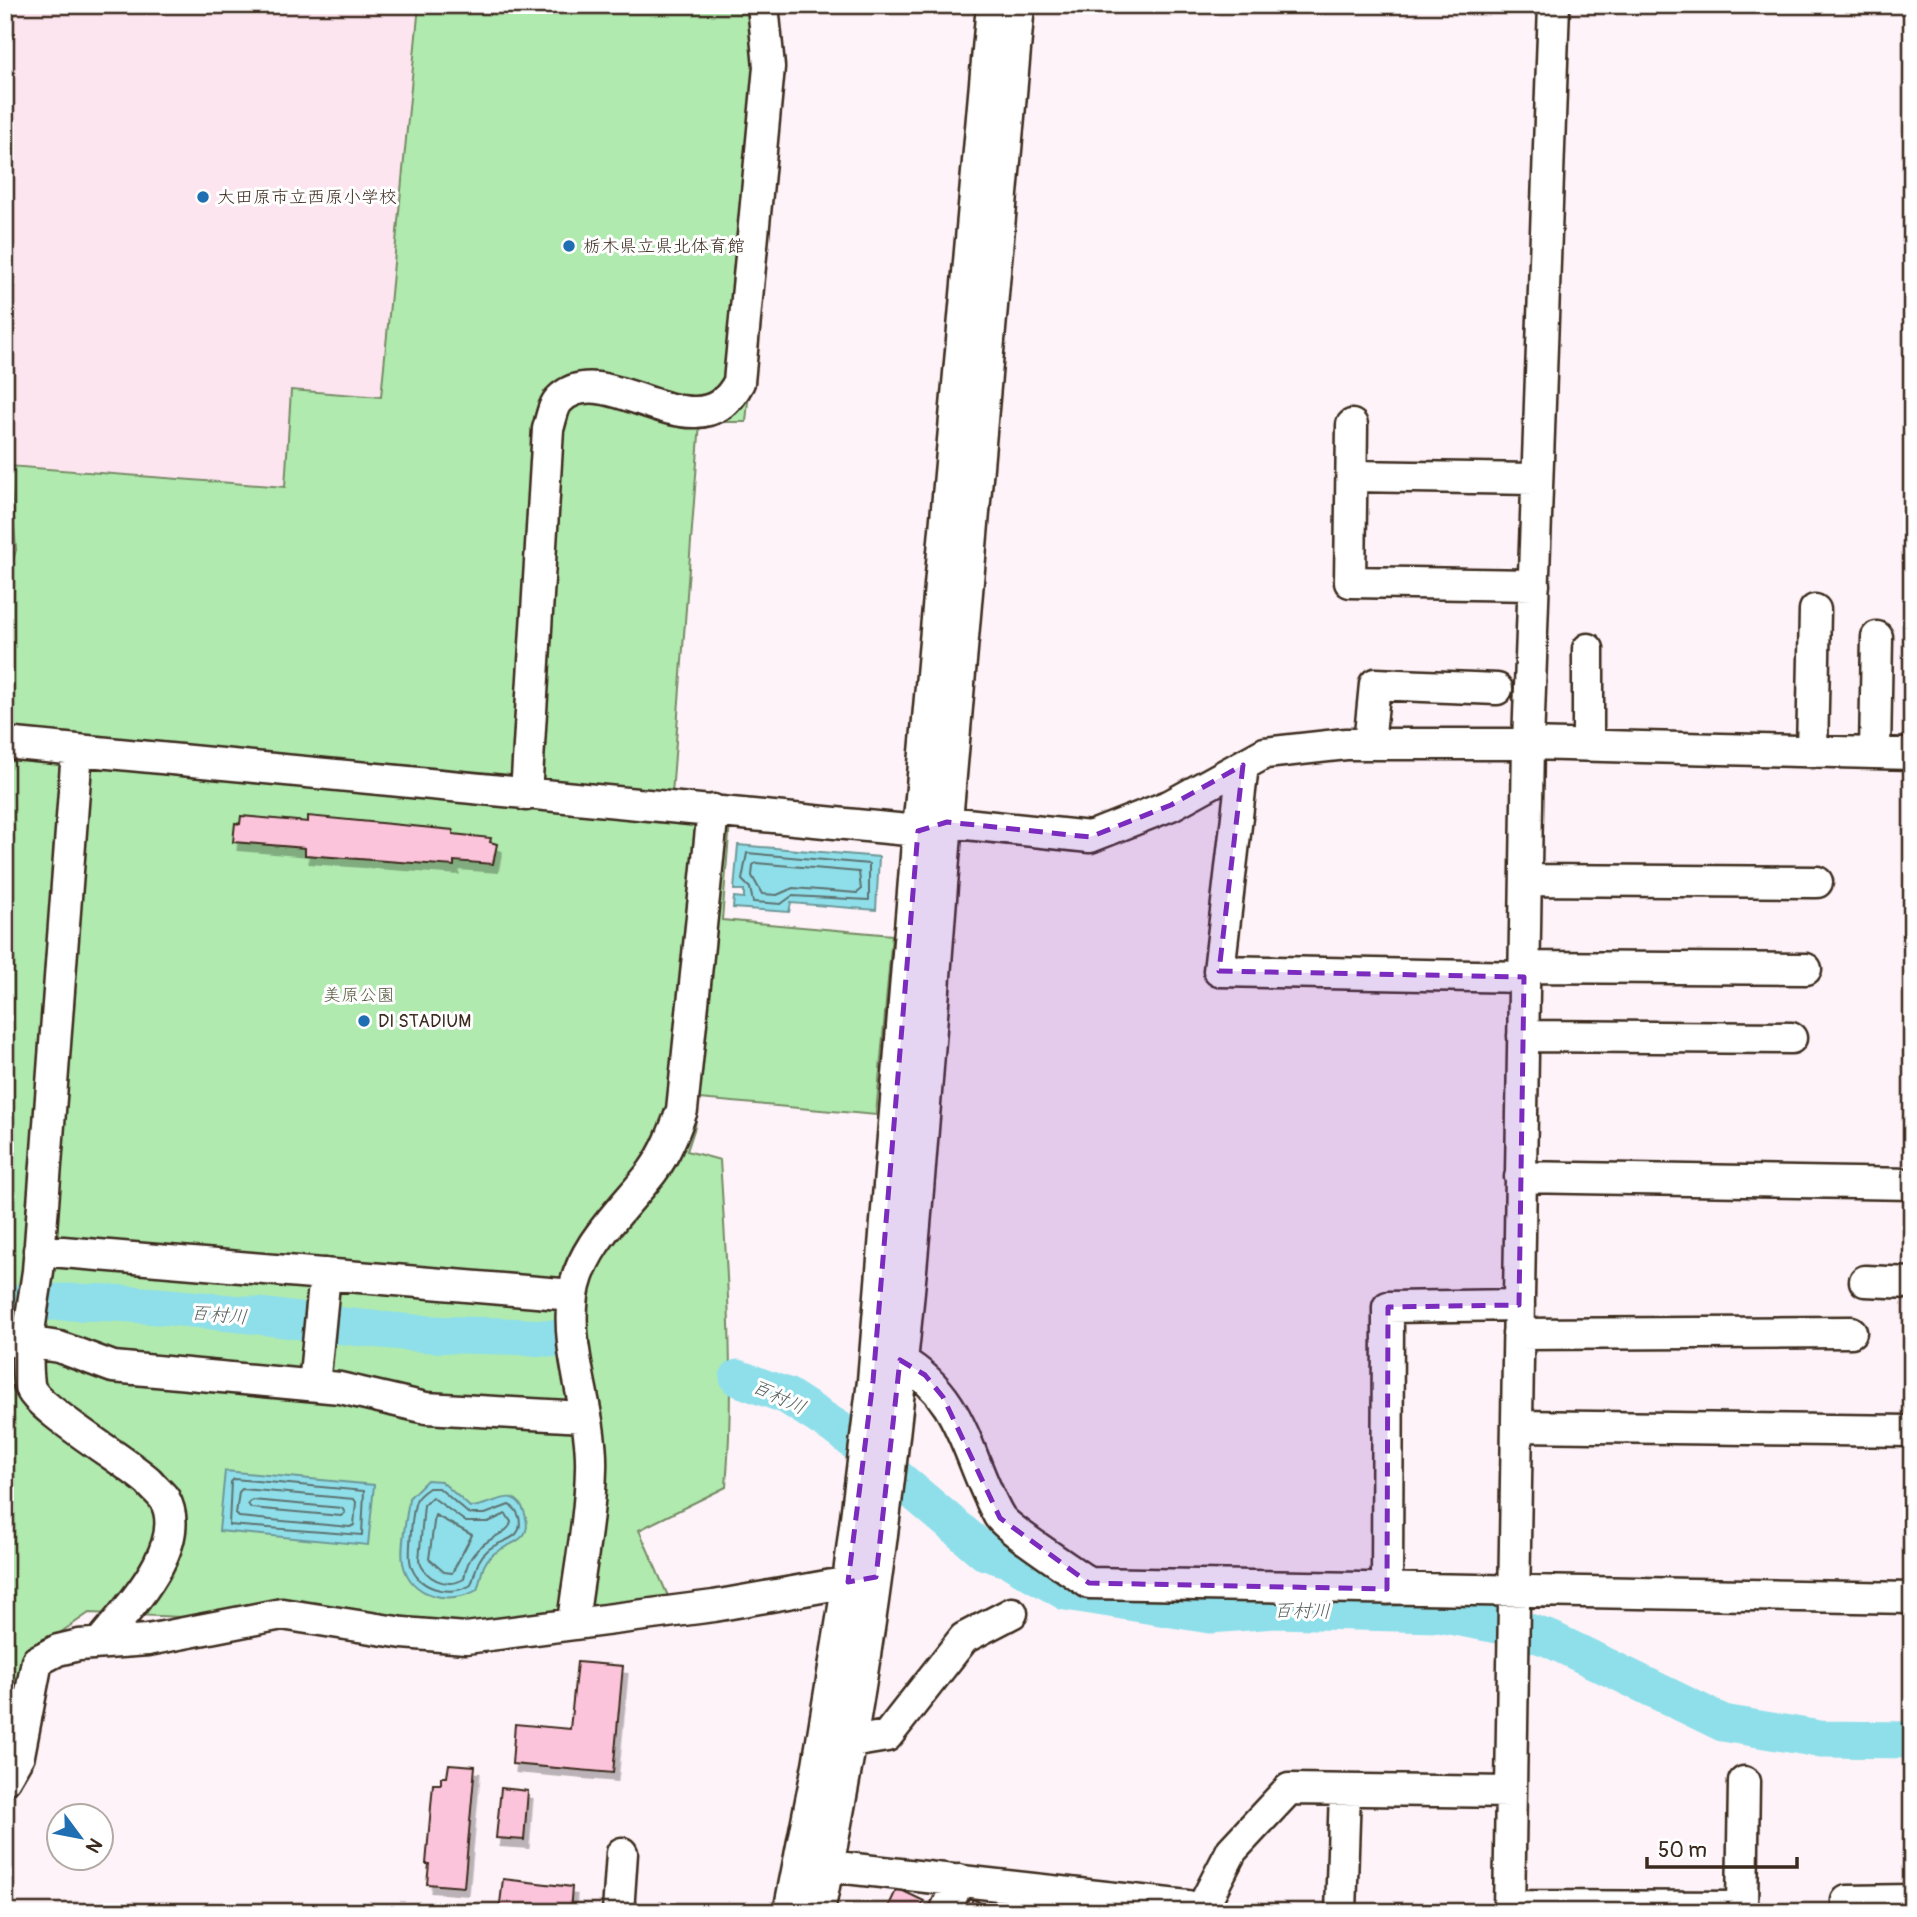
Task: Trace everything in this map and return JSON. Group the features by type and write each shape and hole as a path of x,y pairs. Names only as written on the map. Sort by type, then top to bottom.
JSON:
{"street":[{"path":"526,795 548,429 557,401 571,390 589,386 669,409 694,412 721,406 732,396 739,382 769,66 763,5"},
{"path":"820,1912 851,1741 862,1579 880,1430 918,831 992,5"},
{"path":"880,1430 900,1360 932,1028 947,822 1019,5"},
{"path":"1554,5 1528,744 1509,1909 1742,1908 1744,1782"},
{"path":"1352,425 1350,582 1534,585"},
{"path":"1352,476 1537,479"},
{"path":"1812,752 1815,610"},
{"path":"1875,753 1877,637"},
{"path":"1588,649 1588,745"},
{"path":"1369,744 1375,684 1497,689"},
{"path":"5,743 918,831 947,822 1090,837 1171,805 1265,753 1369,744 1528,744 1912,754"},
{"path":"77,751 39,1261 17,1342 29,1386 43,1405 137,1470 164,1498 170,1517 171,1537 162,1559 100,1643"},
{"path":"1243,765 1219,971 1806,969"},
{"path":"573,1622 591,1468 576,1366 573,1295 583,1261 602,1233 653,1171 672,1138 682,1111 713,810"},
{"path":"1526,880 1817,882"},
{"path":"1523,1037 1791,1038"},
{"path":"1520,1177 1912,1184"},
{"path":"39,1261 324,1284 573,1295"},
{"path":"1865,1281 1912,1283"},
{"path":"314,1385 324,1284"},
{"path":"1387,1589 1388,1307 1519,1320 1851,1332"},
{"path":"17,1342 59,1347 113,1367 314,1385 426,1408 584,1417"},
{"path":"900,1360 925,1374 943,1397 962,1428 1000,1518 1089,1583 1387,1589 1515,1601 1912,1598"},
{"path":"1517,1426 1912,1431"},
{"path":"5,1779 19,1755 37,1661 58,1650 100,1643 148,1640 282,1614 403,1633 466,1638 517,1634 573,1622 715,1606 862,1579"},
{"path":"789,1912 818,1765 862,1579"},
{"path":"851,1741 887,1735 964,1638 1012,1613"},
{"path":"828,1866 959,1881 1031,1900 1194,1909 1231,1850 1289,1789 1511,1792"},
{"path":"1341,1912 1345,1790"},
{"path":"618,1912 622,1853"},
{"path":"945,1912 959,1881"},
{"path":"1847,1912 1847,1901 1912,1900"}],"highlighted area":[{"path":"1243,765 1219,971 1524,977 1519,1305 1388,1307 1387,1589 1089,1583 1000,1518 943,1397 925,1375 900,1360 876,1577 848,1582 873,1381 918,831 947,822 1090,837 1171,805"}],"shaded area":[{"name":"大田原市立西原小学校","path":"5,5 419,5 381,397 286,487 9,466 5,447"}],"green space":[{"name":"美原公園","path":"419,5 775,5 780,66 746,422 700,422 670,821 730,823 722,920 892,935 876,1115 699,1099 695,1127 687,1151 720,1160 729,1324 729,1446 726,1487 639,1530 668,1596 528,1622 467,1629 89,1613 38,1648 5,1749 5,585 16,550 9,466 285,487 291,390 381,397"}],"water":[{"path":"738,845 879,857 876,910 791,903 789,912 733,908 734,897 744,898 744,890 734,890"},
{"path":"225,1471 374,1485 368,1545 219,1531"},
{"path":"427,1480 441,1481 470,1507 512,1498 517,1500 524,1511 527,1524 523,1536 488,1559 477,1590 467,1595 433,1595 423,1591 407,1575 402,1556 409,1498"}],"building":[{"path":"241,816 308,822 308,816 453,830 453,834 491,838 490,842 497,844 493,864 454,861 454,866 305,855 305,848 233,842 235,823 240,824"},
{"path":"577,1662 623,1666 613,1773 512,1764 515,1724 570,1729"},
{"path":"449,1764 475,1766 464,1887 427,1884 429,1864 426,1864 433,1784 441,1784 441,1777 447,1777"},
{"path":"501,1788 528,1791 524,1840 496,1838"},
{"path":"503,1879 572,1887 570,1912 499,1912"},
{"path":"897,1888 924,1901 919,1912 886,1912"},
{"path":"973,1899 997,1912 967,1912"}],"waterway":[{"name":"百村川","path":"5,1304 55,1302 155,1306 403,1332 558,1339"},
{"name":"百村川","path":"738,1378 787,1396 843,1432 985,1552 1010,1560 1066,1592 1210,1615 1274,1610 1439,1614 1520,1629 1550,1639 1723,1723 1819,1739 1912,1740"}],"place":[{"name":"大田原市立西原小学校","path":"203,197"},
{"name":"栃木県立県北体育館","path":"569,246"},
{"name":"DI STADIUM","path":"364,1021"}]}
